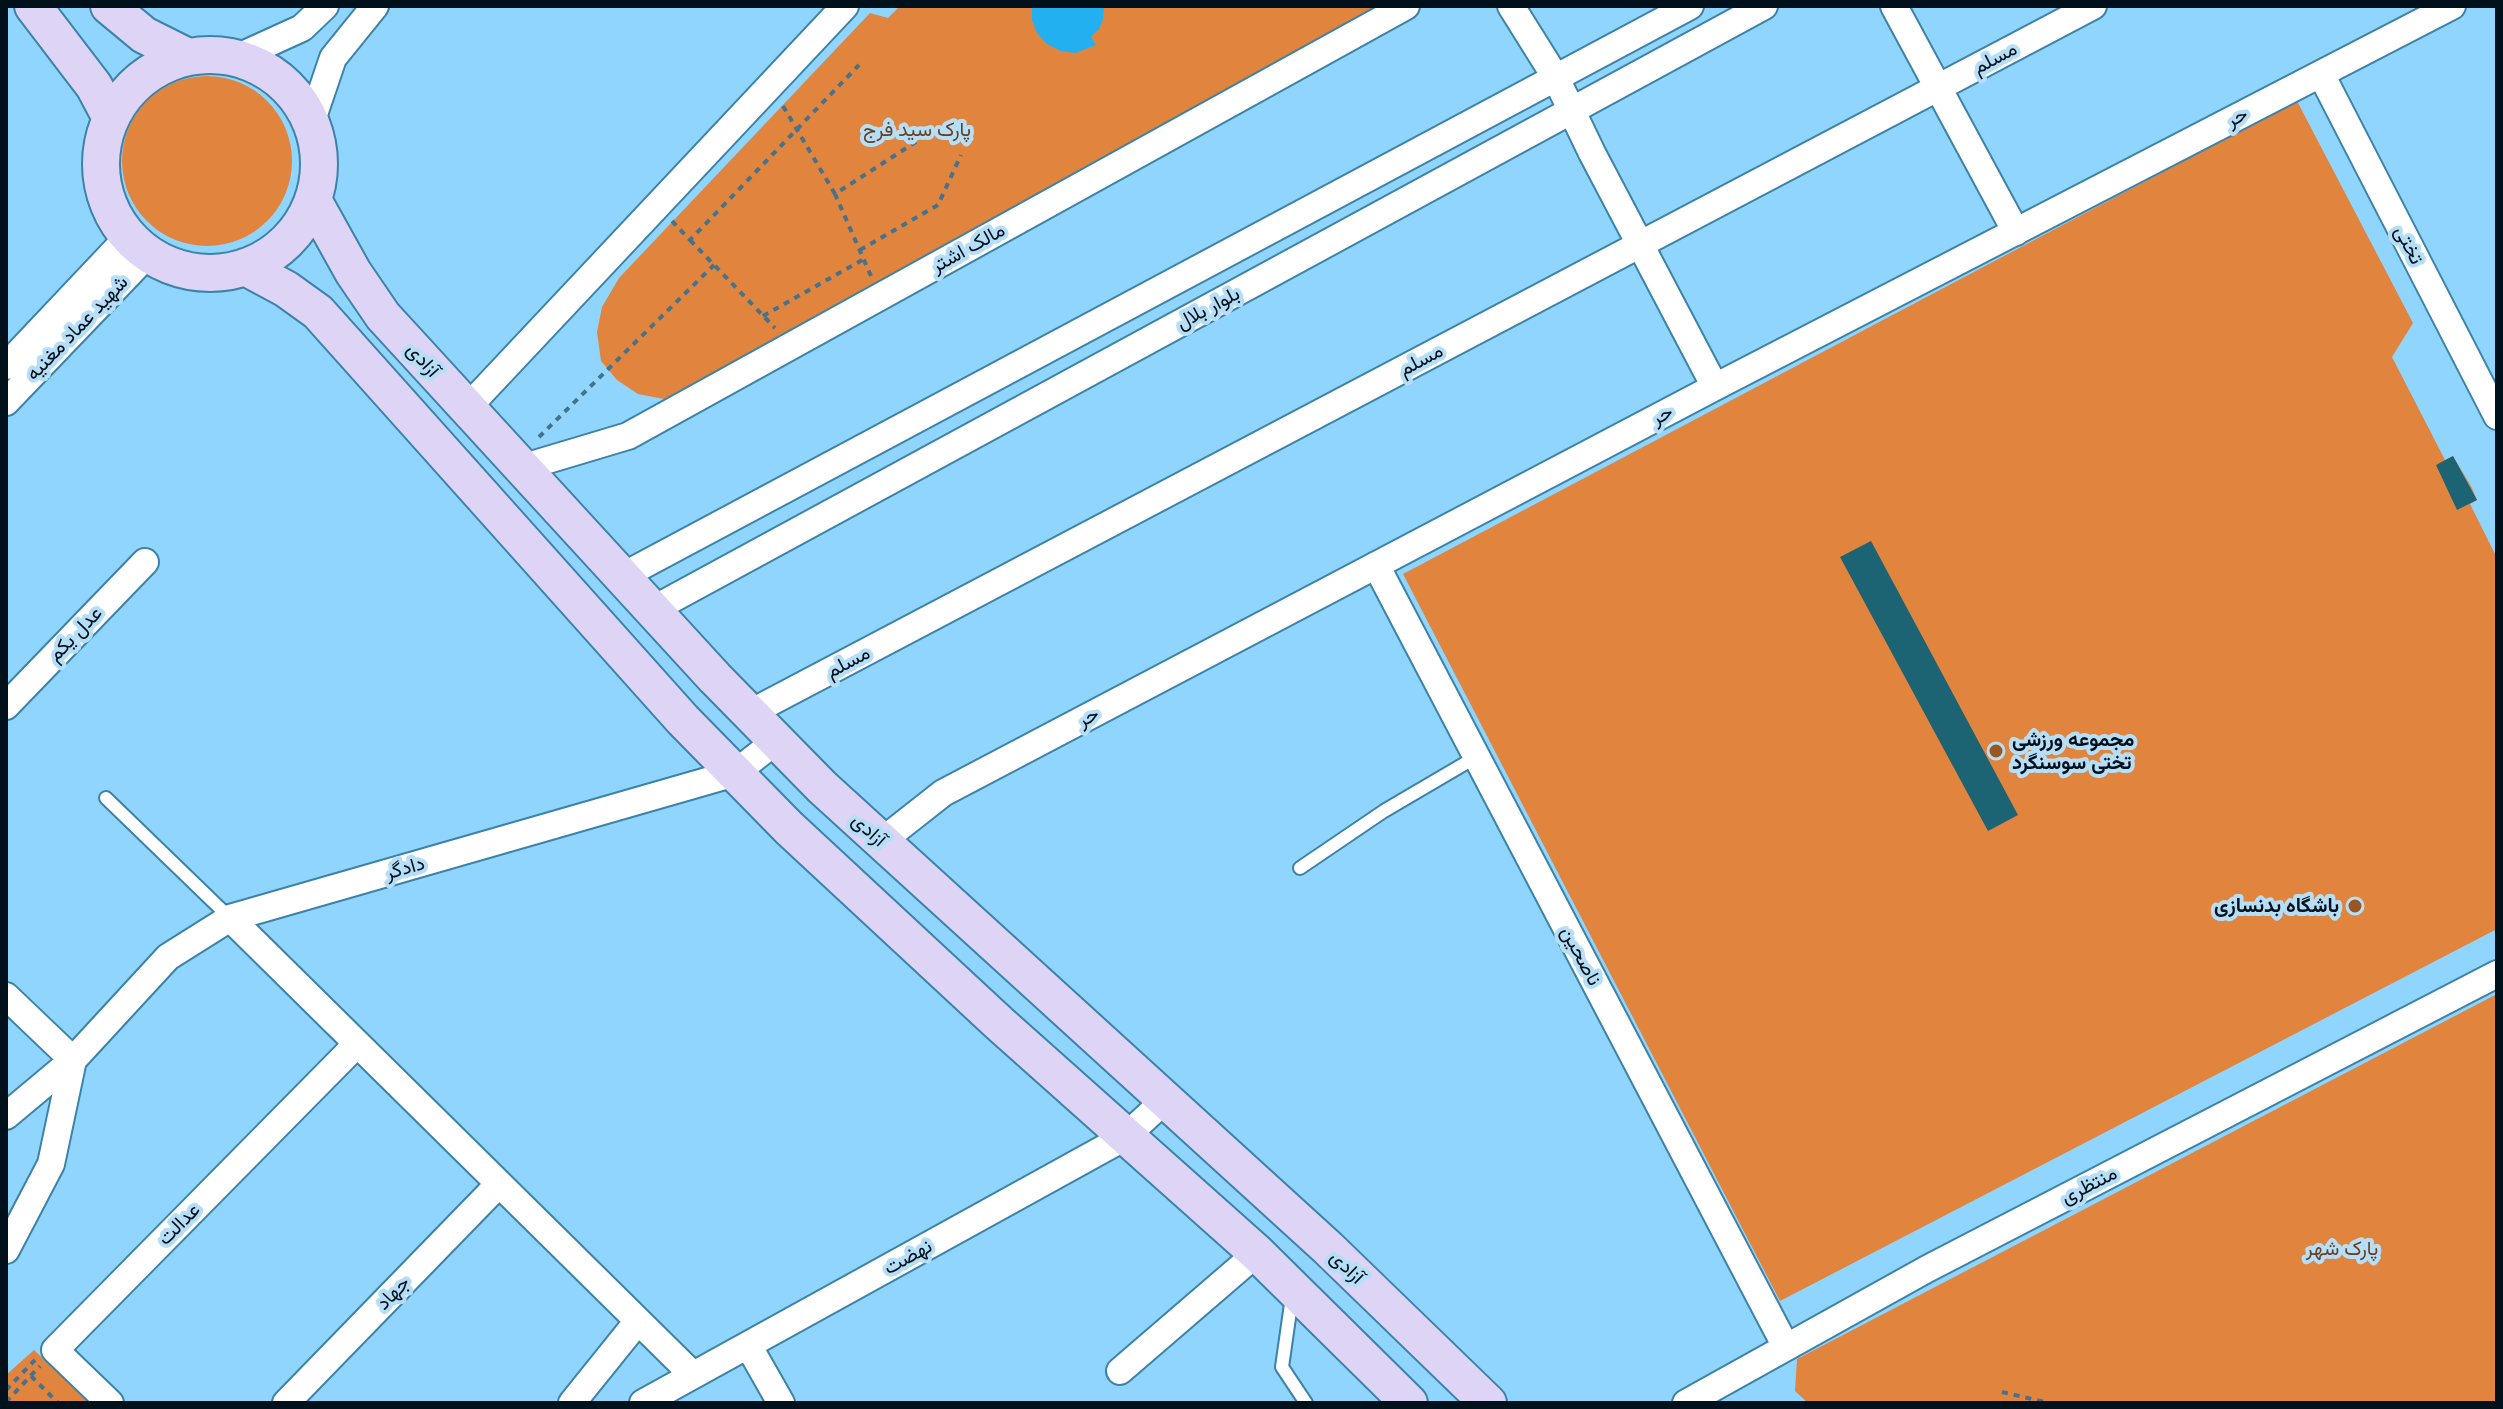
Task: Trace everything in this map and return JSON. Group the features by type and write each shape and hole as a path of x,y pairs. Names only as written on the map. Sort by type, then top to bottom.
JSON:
{"main road":[{"path":"33,6 94,86 111,118"},
{"path":"109,6 144,35 188,57"},
{"path":"212,55 236,58 260,67 281,81 299,100 311,123 318,148 318,175 313,200 287,242 267,257 220,273 195,273 170,266 138,246 114,216 105,193 101,167 103,142 111,118 125,96 143,78 164,65 188,57 212,55"},
{"name":"آزادی","path":"313,200 353,272 383,316 621,577 776,741 822,787 1328,1248 1488,1403"},
{"path":"245,267 286,289 318,312 642,674 789,828 1125,1137 1257,1253 1409,1403"}],"street":[{"path":"236,58 302,28 325,6"},
{"path":"311,123 333,58 375,6"},
{"path":"467,408 845,6"},
{"name":"مالک اشتر","path":"518,464 628,436 1406,6"},
{"path":"1511,6 1556,78 1715,387"},
{"name":"بلوار بلال","path":"621,577 1690,6"},
{"name":"بلوار بلال","path":"652,610 1764,6"},
{"path":"1894,6 2016,232"},
{"name":"مسلم","path":"750,713 2093,6"},
{"name":"حر","path":"882,841 943,793 1715,387 2452,6"},
{"name":"تختی","path":"2321,74 2494,400"},
{"name":"شهید عماد مغنیه","path":"6,366 138,246"},
{"name":"شهید عماد مغنیه","path":"6,402 138,246"},
{"name":"عدل یکم","path":"6,706 145,562"},
{"name":"ناصحین","path":"1376,565 1786,1347"},
{"name":"دادگر","path":"6,1116 73,1060 168,957 230,918 735,773 776,741"},
{"path":"230,918 693,1375"},
{"name":"منتظری","path":"1686,1403 1927,1269 2497,974"},
{"path":"6,996 73,1060 51,1164 6,1250"},
{"name":"عدالت","path":"110,1403 55,1350 357,1044"},
{"name":"نهضت","path":"643,1403 1125,1137 1165,1100"},
{"name":"جهاد","path":"286,1403 499,1184"},
{"path":"1120,1371 1257,1253"},
{"path":"572,1403 638,1321"},
{"path":"748,1345 781,1403"}],"lane":[{"path":"1300,868 1384,811 1476,757"},
{"path":"106,798 230,918"},
{"path":"1293,1290 1282,1367 1306,1403"}],"path":[{"path":"690,240 859,65"},
{"path":"770,86 835,194 881,297"},
{"path":"835,194 925,136"},
{"path":"860,250 938,205 961,155"},
{"path":"658,206 792,346"},
{"path":"763,316 864,259"},
{"path":"518,464 714,265"},
{"path":"6,1390 37,1359 42,1364 6,1402"},
{"path":"31,1376 58,1403"},
{"path":"2002,1392 2049,1403"}],"green space":[{"name":"پارک سید فرج","path":"900,6 1395,6 1033,208 1025,201 833,309 696,392 664,399 638,394 617,380 601,361 597,332 602,307 619,278 870,13 888,18"},
{"path":"207,76 240,82 267,101 286,128 292,161 286,194 267,221 240,240 207,246 174,240 147,221 128,194 122,161 128,128 147,101 174,82"},
{"name":"مجموعه ورزشی تختی سوسنگرد","path":"2297,101 2413,323 2392,357 2445,460 2453,456 2472,488 2477,500 2470,504 2497,558 2497,929 1780,1301 1403,574"},
{"name":"پارک شهر","path":"2497,994 2497,1403 1808,1403 1795,1391 1797,1359"},
{"path":"34,1350 89,1403 6,1403 6,1375"}],"water":[{"path":"1032,6 1104,6 1099,29 1091,37 1096,45 1075,53 1047,44 1037,33 1032,20"}],"building":[{"path":"2453,456 2477,500 2457,510 2436,465"},
{"path":"1871,541 2018,815 1988,831 1840,557"}],"place":[{"name":"مجموعه ورزشی تختی سوسنگرد","path":"1996,751"},
{"name":"باشگاه بدنسازی","path":"2355,906"}]}
